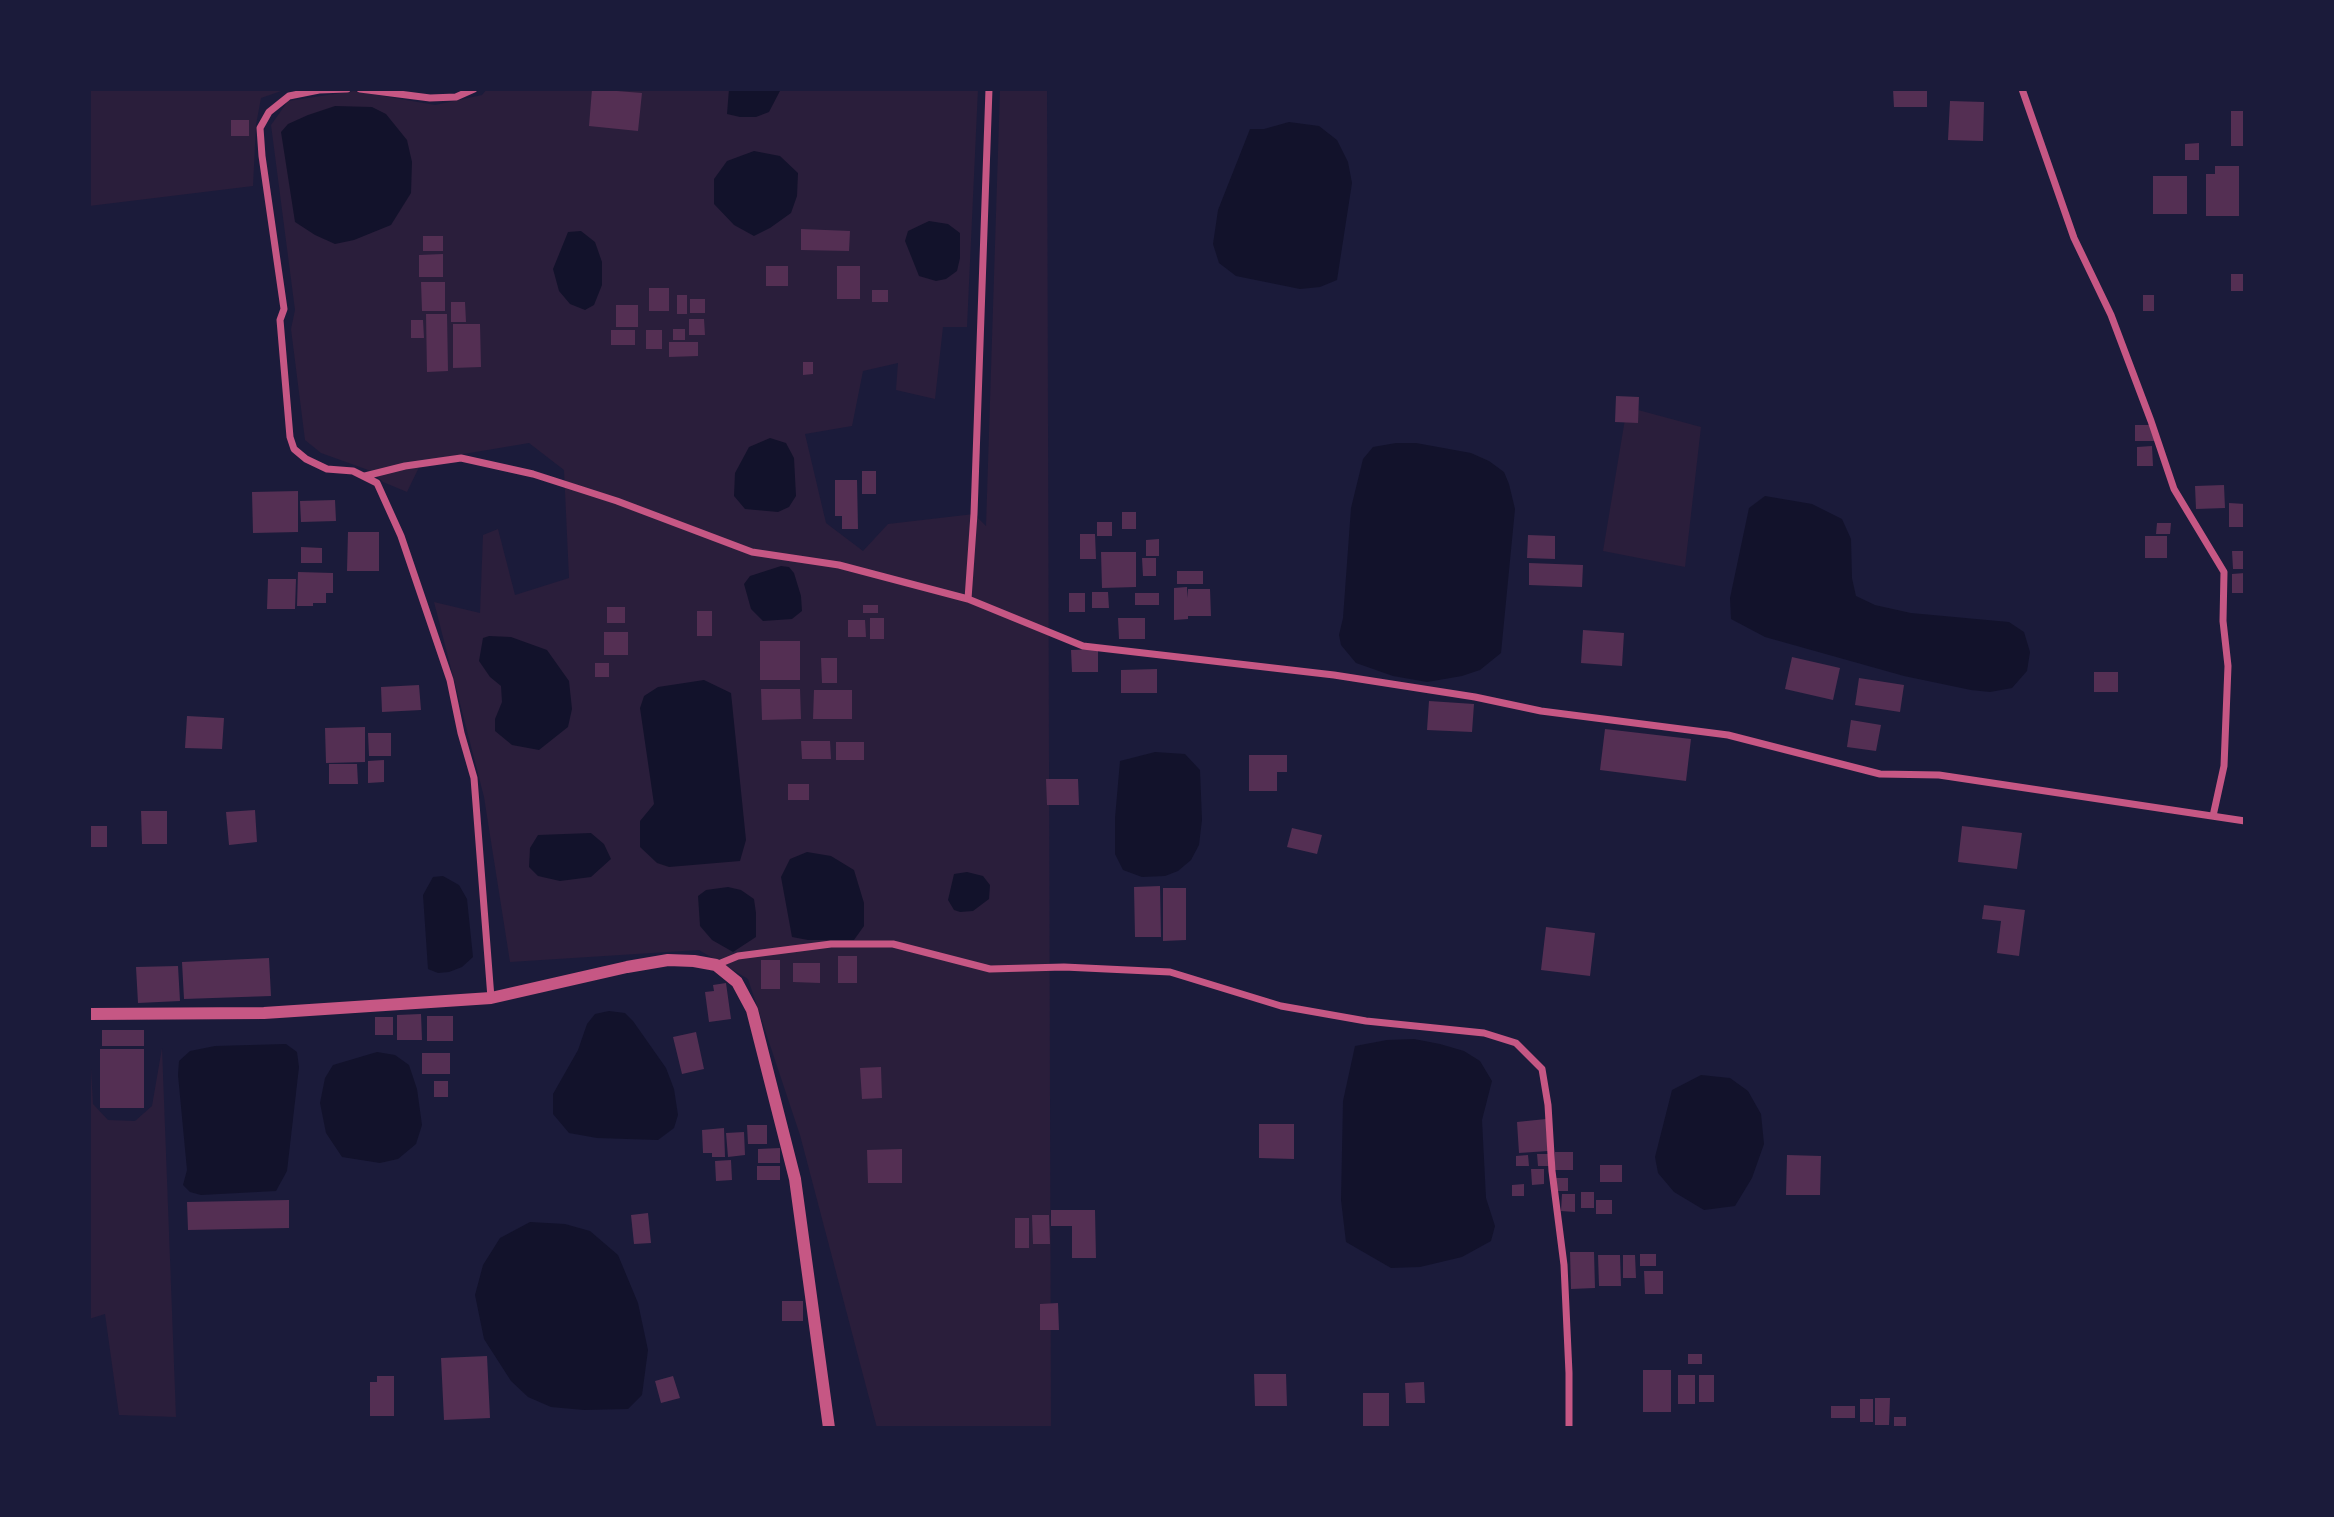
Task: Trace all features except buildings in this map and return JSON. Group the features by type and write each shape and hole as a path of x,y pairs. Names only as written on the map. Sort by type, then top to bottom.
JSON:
{"street":[{"path":"347,89 319,90 289,96 268,112 260,128 284,309 280,320 290,437 294,449 306,459 327,469 353,471 377,483 401,536 450,680 474,778 491,998"},
{"path":"360,89 430,98 456,97 474,89"},
{"path":"968,599 974,514 989,89"},
{"path":"2022,89 2074,238 2111,315 2174,489 2224,572 2223,621 2228,666 2224,766 2213,816"},
{"path":"365,476 405,466 461,458 533,474 617,501 752,552 839,565 968,599 1083,646 1334,675 1475,697 1542,711 1728,735 1880,774 1939,775 2245,821"},
{"path":"716,965 738,956 831,944 893,944 990,969 1064,967 1170,972 1282,1006 1366,1021 1484,1033 1516,1043 1542,1069 1548,1104 1552,1171 1564,1265 1569,1428"},
{"path":"89,1014 253,1014 491,998 668,960 716,965 737,982 752,1010 795,1179 829,1428"}],"shaded area":[{"path":"89,89 287,89 261,98 256,125 253,186 89,206"},
{"path":"487,89 978,89 967,327 943,327 935,399 896,390 898,363 863,371 852,426 805,434 826,523 863,551 888,524 974,514 986,526 1000,89 1047,89 1051,1428 877,1428 800,1135 748,979 699,950 510,962 484,797 434,602 480,613 483,535 498,529 515,595 569,578 564,470 529,443 422,461 407,492 383,482 371,471 321,453 305,440 291,329 295,310 271,125 288,101 354,91 435,105 482,95"},
{"path":"729,89 781,89 769,112 756,117 740,117 727,114"},
{"path":"335,106 372,107 386,114 407,140 412,162 411,193 391,225 354,240 335,244 295,222 281,132 288,124"},
{"path":"1289,122 1319,126 1337,140 1348,162 1352,183 1337,280 1320,287 1300,289 1236,276 1219,263 1213,244 1218,210 1250,129 1264,129"},
{"path":"754,151 780,156 798,173 797,196 791,213 754,236 734,225 714,204 714,179 727,161"},
{"path":"929,221 948,224 960,233 957,271 946,279 936,281 919,276 905,241 908,231"},
{"path":"581,231 595,242 602,262 602,285 594,305 585,310 570,304 559,291 553,269 568,232"},
{"path":"1627,407 1701,427 1685,567 1603,551"},
{"path":"770,438 786,443 794,458 796,496 789,507 778,512 745,509 734,496 735,473 749,447"},
{"path":"1416,443 1471,453 1504,472 1509,484 1515,509 1501,653 1480,670 1462,676 1427,682 1393,676 1356,663 1341,645 1339,635 1343,618 1351,508 1363,459 1373,447"},
{"path":"1765,496 1812,504 1842,519 1851,539 1852,578 1856,596 1875,605 1911,613 2009,622 2024,632 2030,652 2027,671 2012,688 1990,692 1971,690 1904,676 1765,637 1731,619 1730,598 1749,508"},
{"path":"781,566 789,567 794,573 801,596 802,611 792,619 763,621 751,609 744,584 750,576"},
{"path":"511,637 547,650 569,681 572,709 568,727 539,750 512,745 495,731 495,719 502,702 501,686 490,677 479,661 483,638"},
{"path":"704,680 731,693 746,840 740,861 669,867 657,863 640,847 640,821 654,804 640,708 644,696 658,687"},
{"path":"1155,752 1185,754 1200,770 1202,820 1199,845 1191,860 1178,871 1165,876 1142,877 1123,870 1115,854 1120,761"},
{"path":"591,833 604,844 611,859 591,877 560,881 538,876 529,867 530,848 538,835"},
{"path":"807,852 831,856 854,870 864,903 864,926 854,940 808,940 792,937 781,877 790,859"},
{"path":"967,872 983,876 990,885 989,899 973,911 960,912 954,910 948,900 954,874"},
{"path":"443,876 459,885 467,899 473,957 462,967 438,973 428,969 423,895 433,877"},
{"path":"728,887 741,890 754,899 756,913 756,937 733,952 712,940 700,926 698,896 706,890"},
{"path":"609,1011 625,1013 633,1021 666,1068 674,1089 678,1115 674,1128 658,1140 597,1138 569,1133 553,1114 553,1094 578,1050 587,1024 595,1014"},
{"path":"89,1033 93,1104 108,1120 135,1121 152,1106 162,1048 176,1417 119,1415 105,1314 89,1319"},
{"path":"1414,1039 1464,1051 1480,1061 1492,1081 1482,1120 1486,1198 1495,1226 1491,1241 1462,1257 1420,1267 1391,1268 1346,1242 1341,1200 1343,1101 1355,1046 1387,1040"},
{"path":"286,1044 297,1052 299,1067 287,1171 276,1191 201,1195 190,1192 183,1185 187,1170 179,1061 190,1051 215,1046"},
{"path":"377,1052 395,1055 409,1065 417,1089 422,1125 416,1144 398,1159 380,1163 342,1157 326,1133 320,1103 325,1078 333,1065"},
{"path":"1701,1075 1730,1078 1748,1091 1761,1114 1764,1144 1752,1178 1735,1206 1704,1210 1674,1192 1658,1173 1655,1157 1672,1090"},
{"path":"530,1222 565,1224 590,1231 618,1255 638,1303 648,1350 642,1395 628,1409 584,1410 551,1407 528,1397 511,1381 484,1339 475,1295 483,1265 500,1238"}]}
